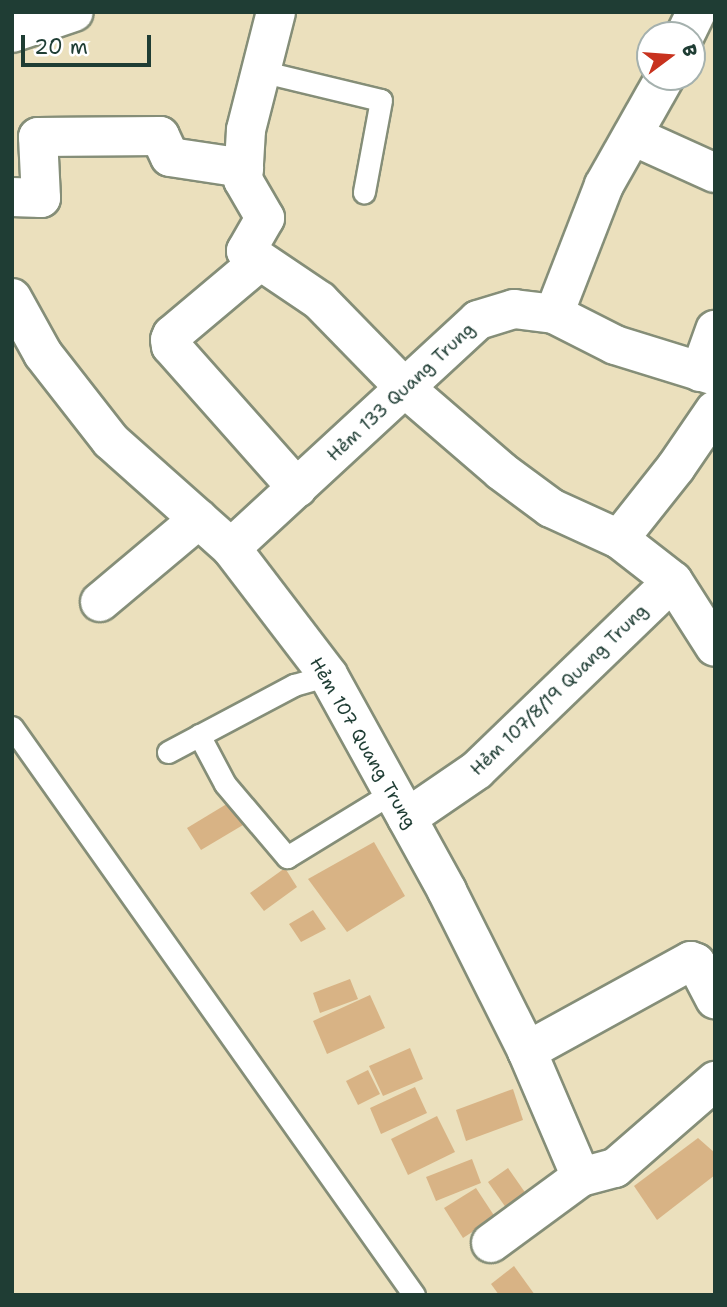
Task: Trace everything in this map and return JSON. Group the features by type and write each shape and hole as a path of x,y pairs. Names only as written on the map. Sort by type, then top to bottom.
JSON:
{"street":[{"path":"12,33 74,12"},
{"path":"270,15 246,130 243,180 265,218 246,251 320,301 405,388 501,471 541,500 619,540 673,581 711,635"},
{"path":"555,314 604,185 657,91"},
{"path":"12,197 41,198 38,137 160,136 170,157 244,168"},
{"path":"633,136 715,173"},
{"path":"260,261 172,335 171,346 297,488"},
{"name":"Hẻm 107 Quang Trung","path":"12,298 43,354 111,441 232,548 328,675 400,805 527,1051 581,1177"},
{"name":"Hẻm 133 Quang Trung","path":"232,548 478,320 514,309 555,314 615,345 707,374"},
{"path":"707,374 715,330"},
{"path":"619,540 676,467 715,410"},
{"path":"100,602 199,520"},
{"name":"Hẻm 107/8/19 Quang Trung","path":"400,805 477,770 673,581"},
{"path":"527,1051 691,961 696,963 715,999"},
{"path":"491,1244 581,1177 615,1168 715,1081"}],"lane":[{"path":"260,71 381,100 364,192"},
{"path":"168,752 294,685 328,675"},
{"path":"12,727 414,1295"},
{"path":"199,735 225,784 287,858 400,805"}],"building":[{"path":"230,802 243,825 201,850 187,828"},
{"path":"374,842 405,896 347,932 308,879"},
{"path":"285,868 297,887 264,911 250,893"},
{"path":"313,910 326,929 301,942 289,924"},
{"path":"350,979 358,999 320,1013 313,993"},
{"path":"370,995 385,1028 327,1054 313,1021"},
{"path":"410,1048 423,1079 383,1096 369,1066"},
{"path":"368,1070 380,1094 358,1105 346,1081"},
{"path":"415,1087 427,1113 381,1134 370,1108"},
{"path":"513,1089 523,1120 466,1141 456,1110"},
{"path":"437,1116 455,1152 408,1175 391,1139"},
{"path":"698,1138 715,1153 715,1175 657,1220 634,1186"},
{"path":"472,1159 481,1183 436,1201 426,1177"},
{"path":"508,1168 538,1211 518,1225 488,1182"},
{"path":"476,1188 495,1217 463,1238 444,1208"},
{"path":"514,1266 535,1295 499,1295 491,1284"}]}
